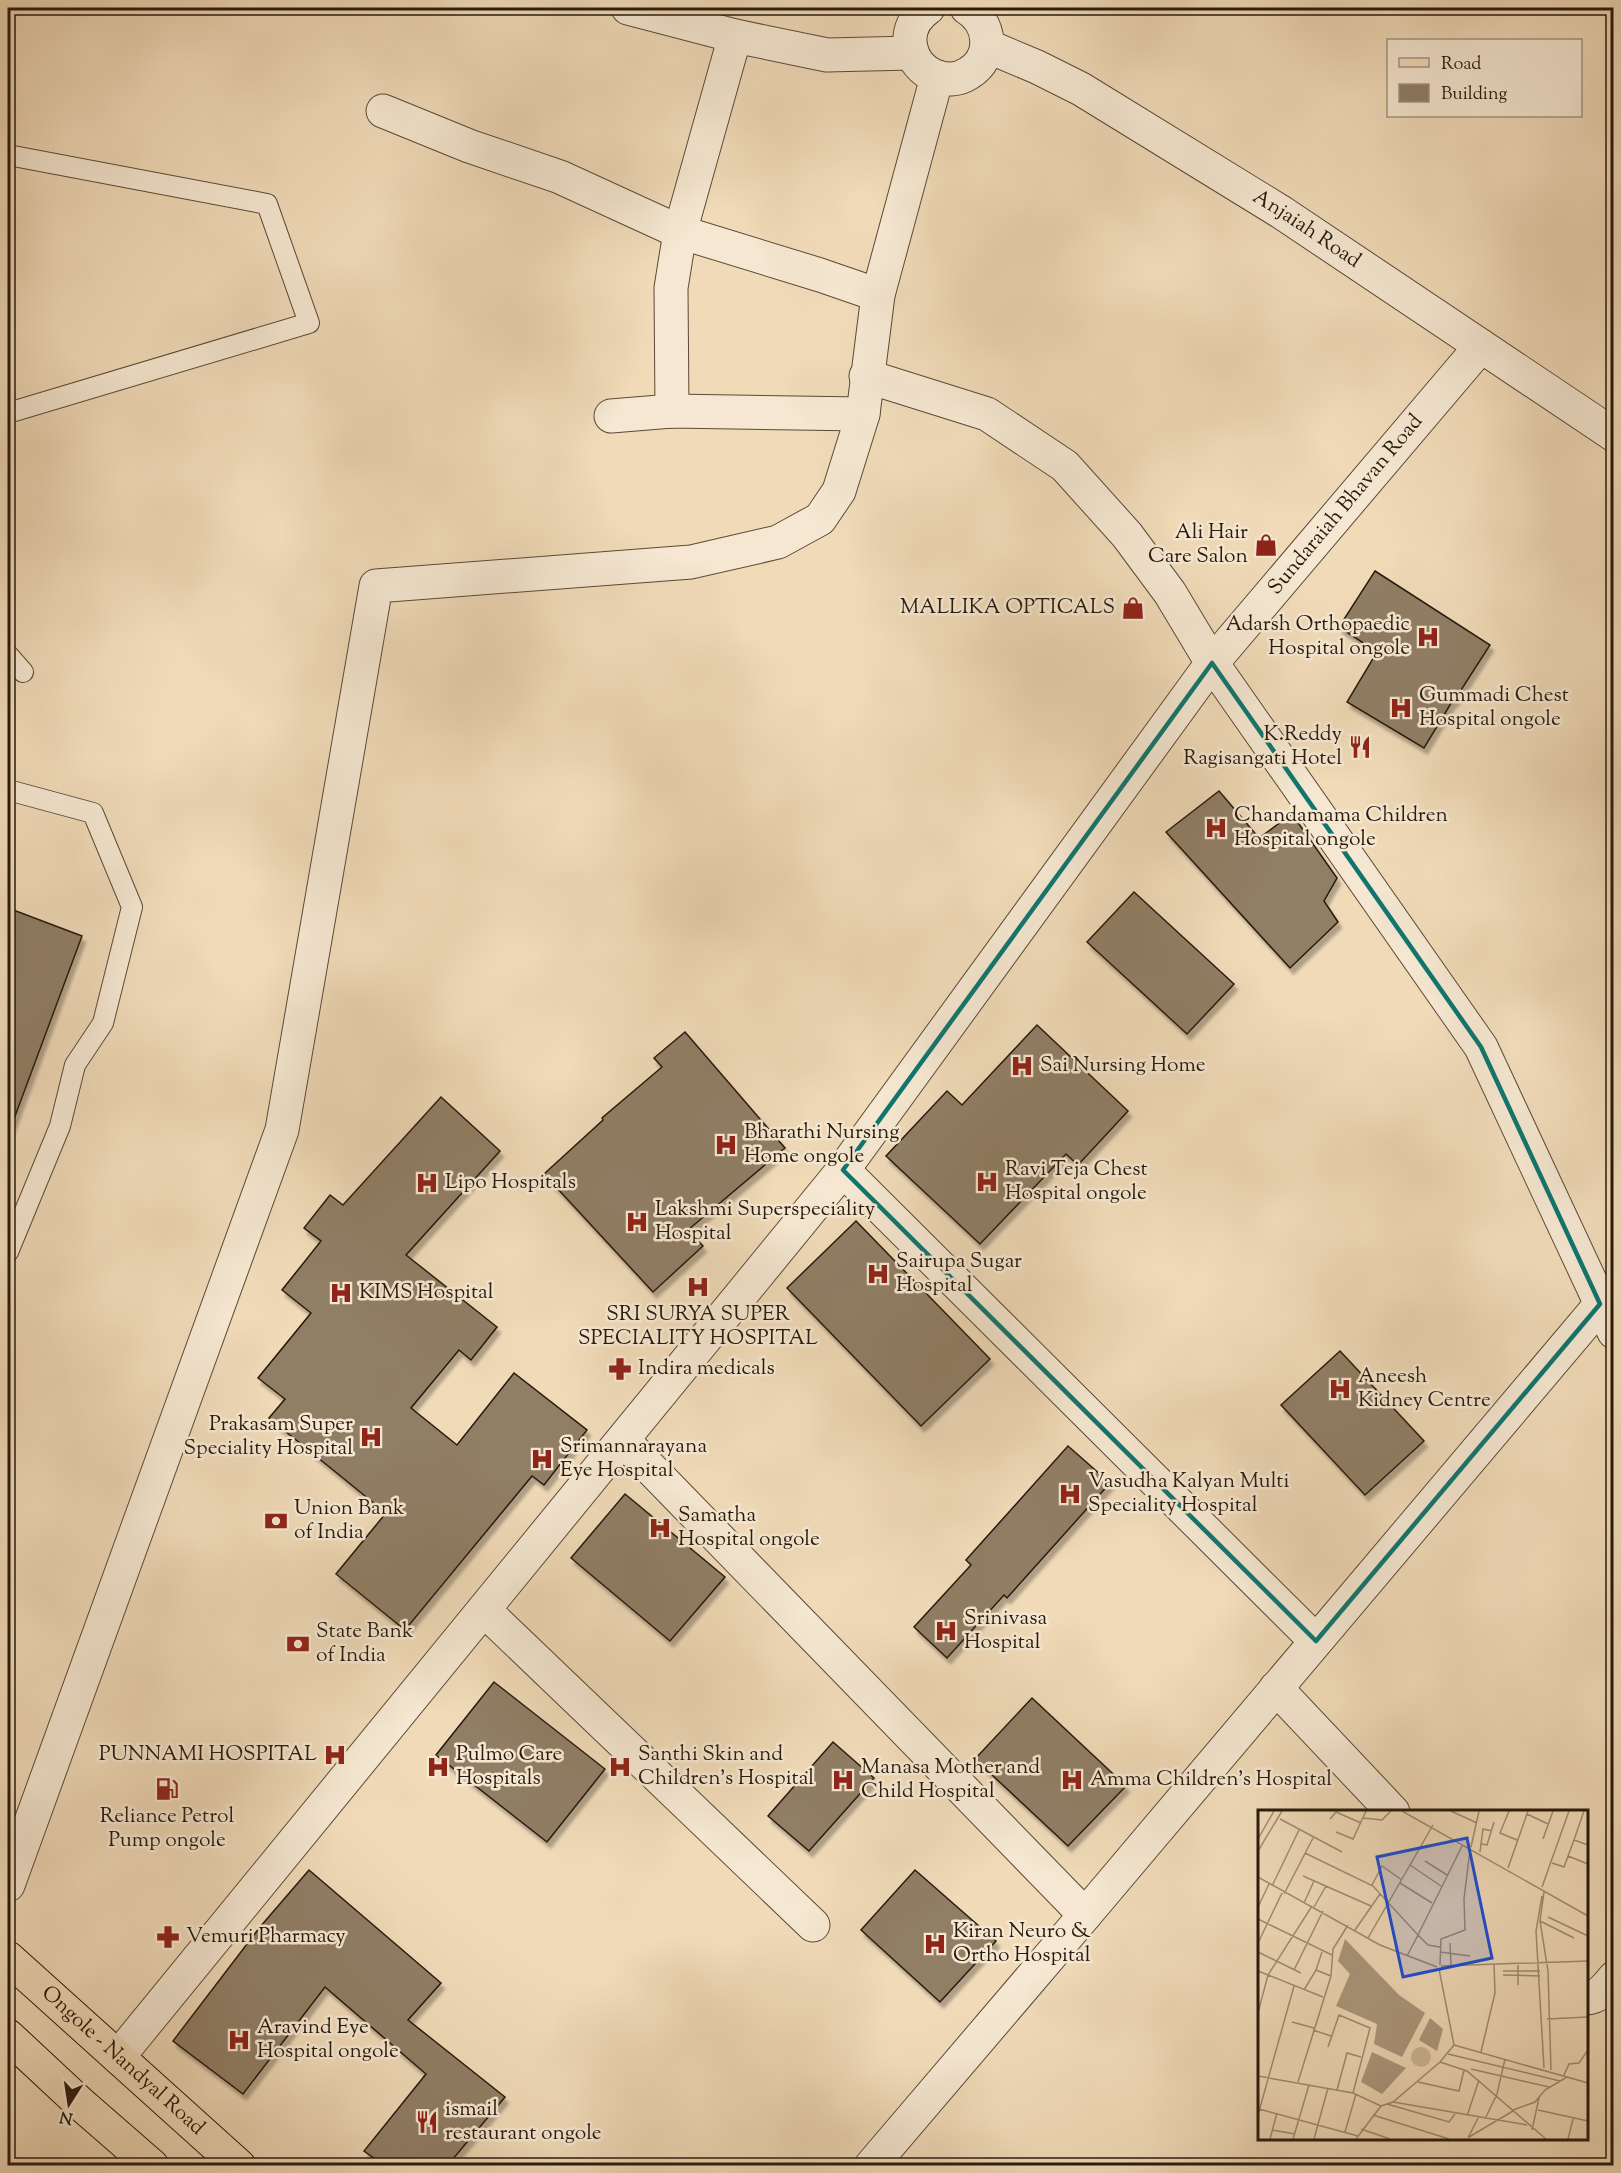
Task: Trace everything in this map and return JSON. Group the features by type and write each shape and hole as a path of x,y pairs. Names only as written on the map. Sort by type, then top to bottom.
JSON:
{"main road":[{"name":"Ongole - Nandyal Road","path":"8,1958 239,2166"},
{"path":"8,2036 152,2166"}],"street":[{"path":"628,8 735,36 827,55 912,53"},
{"path":"927,8 917,17 911,28 909,40 912,53 917,63 926,72 937,77 954,79 969,74 981,62 987,46 986,29 977,14 967,8"},
{"path":"672,411 671,288 680,232 735,36"},
{"name":"Anjaiah Road","path":"987,46 1037,67 1101,102 1281,212 1614,435"},
{"path":"8,1885 282,1130 376,586 692,561 778,542 820,519 839,490 862,414 878,295 937,77"},
{"path":"383,111 469,146 560,177 680,232 878,295"},
{"name":"Sundaraiah Bhavan Road","path":"118,2057 843,1170 1212,663 1481,346"},
{"path":"866,376 987,414 1065,466 1127,534 1170,593 1212,663 1481,1047 1609,1308 1316,1641 871,2166"},
{"path":"612,416 672,411 862,414"},
{"path":"843,1170 1316,1641"},
{"path":"623,1440 1085,1915"},
{"path":"484,1610 813,1925"},
{"path":"1276,1689 1391,1810"},
{"path":"1588,1998 1592,1998 1614,1978"}],"lane":[{"path":"8,154 267,204 309,323 8,413"},
{"path":"8,655 23,672"},
{"path":"8,790 93,813 132,907 103,1023 75,1065 60,1126 8,1252"}],"highlighted area":[{"path":"1212,663 1481,1047 1600,1304 1316,1641 843,1170"}],"building":[{"path":"1375,571 1490,645 1424,748 1347,702 1377,652 1339,627"},
{"path":"1219,791 1259,838 1292,814 1337,878 1324,901 1338,922 1290,968 1166,832"},
{"path":"1134,892 1234,984 1187,1034 1087,942"},
{"path":"8,908 82,936 11,1127 8,1127"},
{"path":"1037,1025 1128,1111 1078,1165 1066,1154 980,1244 886,1156 947,1091 962,1105"},
{"path":"685,1032 785,1148 688,1230 703,1246 653,1292 544,1174 603,1120 602,1118 662,1067 654,1058"},
{"path":"441,1097 500,1151 406,1255 497,1327 471,1360 459,1350 411,1408 457,1445 514,1373 587,1430 544,1485 532,1476 405,1630 336,1574 386,1513 269,1418 285,1399 258,1378 311,1313 282,1290 321,1241 304,1228 330,1195 343,1205"},
{"path":"856,1221 990,1359 921,1426 787,1288"},
{"path":"1340,1351 1424,1441 1365,1495 1281,1405"},
{"path":"1068,1446 1110,1483 1007,1598 1004,1595 947,1658 914,1627 971,1565 966,1560"},
{"path":"625,1494 725,1577 670,1641 571,1558"},
{"path":"494,1682 605,1769 547,1842 436,1755"},
{"path":"1032,1698 1126,1786 1068,1846 975,1759"},
{"path":"833,1742 874,1778 809,1851 768,1816"},
{"path":"309,1870 441,1983 408,2020 505,2097 447,2166 385,2166 364,2151 426,2074 325,1987 243,2094 173,2041 260,1927"},
{"path":"915,1870 996,1941 940,2002 861,1930"}],"place":[{"name":"Ali Hair Care Salon","path":"1266,545"},
{"name":"MALLIKA OPTICALS","path":"1133,608"},
{"name":"Adarsh Orthopaedic Hospital ongole","path":"1428,637"},
{"name":"Gummadi Chest Hospital ongole","path":"1401,708"},
{"name":"K.Reddy Ragisangati Hotel","path":"1360,747"},
{"name":"Chandamama Children Hospital ongole","path":"1216,828"},
{"name":"Sai Nursing Home","path":"1022,1066"},
{"name":"Bharathi Nursing Home ongole","path":"726,1145"},
{"name":"Ravi Teja Chest Hospital ongole","path":"987,1182"},
{"name":"Lipo Hospitals","path":"427,1183"},
{"name":"Lakshmi Superspeciality Hospital","path":"637,1222"},
{"name":"Sairupa Sugar Hospital","path":"878,1274"},
{"name":"SRI SURYA SUPER SPECIALITY HOSPITAL","path":"698,1287"},
{"name":"KIMS Hospital","path":"341,1293"},
{"name":"Indira medicals","path":"620,1369"},
{"name":"Aneesh Kidney Centre","path":"1340,1389"},
{"name":"Prakasam Super Speciality Hospital","path":"371,1437"},
{"name":"Srimannarayana Eye Hospital","path":"542,1459"},
{"name":"Vasudha Kalyan Multi Speciality Hospital","path":"1070,1494"},
{"name":"Union Bank of India","path":"276,1521"},
{"name":"Samatha Hospital ongole","path":"660,1528"},
{"name":"Srinivasa Hospital","path":"946,1631"},
{"name":"State Bank of India","path":"298,1644"},
{"name":"PUNNAMI HOSPITAL","path":"335,1755"},
{"name":"Pulmo Care Hospitals","path":"438,1767"},
{"name":"Santhi Skin and Children’s Hospital","path":"620,1767"},
{"name":"Manasa Mother and Child Hospital","path":"843,1780"},
{"name":"Amma Children's Hospital","path":"1072,1780"},
{"name":"Reliance Petrol Pump ongole","path":"167,1789"},
{"name":"Vemuri Pharmacy","path":"168,1937"},
{"name":"Kiran Neuro & Ortho Hospital","path":"935,1944"},
{"name":"Aravind Eye Hospital ongole","path":"239,2040"},
{"name":"ismail restaurant ongole","path":"427,2122"}]}
